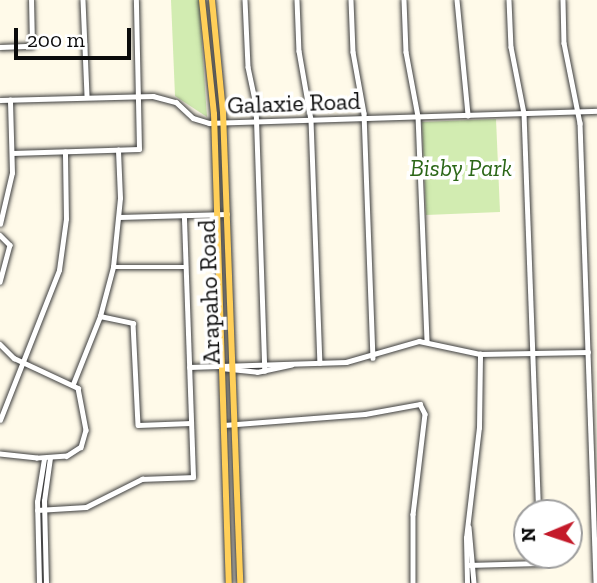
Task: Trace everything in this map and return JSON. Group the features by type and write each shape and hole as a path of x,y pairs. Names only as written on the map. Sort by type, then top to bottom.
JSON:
{"main road":[{"name":"Arapaho Road","path":"202,0 214,123 229,583"},
{"name":"Arapaho Road","path":"212,0 224,123 232,424 240,583"},
{"path":"226,501 235,501"}],"street":[{"path":"0,47 32,46 31,0"},
{"path":"83,0 87,97"},
{"path":"12,153 136,150 142,142 136,0"},
{"path":"245,0 256,121 265,371"},
{"path":"297,0 299,51 311,120 320,363"},
{"path":"351,0 353,52 364,118 373,358"},
{"path":"404,0 406,51 418,116 426,341"},
{"path":"457,0 468,115"},
{"path":"509,0 511,47 524,113 538,499"},
{"path":"563,0 564,43 578,112 596,583"},
{"name":"Galaxie Road","path":"0,100 139,95 170,100 196,120 214,123 597,111"},
{"path":"0,224 9,195 12,153 10,100"},
{"path":"73,384 100,316 113,267 119,217 118,150"},
{"path":"0,420 60,270 66,219 65,152"},
{"path":"119,217 227,214"},
{"path":"37,510 86,507 142,479 193,477 184,216"},
{"path":"0,235 9,245 0,282"},
{"path":"113,267 185,267"},
{"path":"100,316 133,323 138,425 191,423"},
{"path":"231,369 265,363 320,363 373,358 400,345 426,341 480,354 588,352"},
{"path":"0,344 24,363 73,384 83,397 85,438 71,454 51,458 0,454"},
{"path":"467,583 469,527 480,428 480,354"},
{"path":"189,367 265,371 292,364"},
{"path":"223,425 365,414 420,404 425,414 413,514 413,583"},
{"path":"38,583 37,510 44,458"},
{"path":"46,583 44,510 51,458"},
{"path":"469,527 474,583"},
{"path":"467,565 513,564"}],"green space":[{"path":"171,0 199,0 207,117 175,96"},
{"name":"Bisby Park","path":"496,119 500,212 426,215 422,122"}]}
